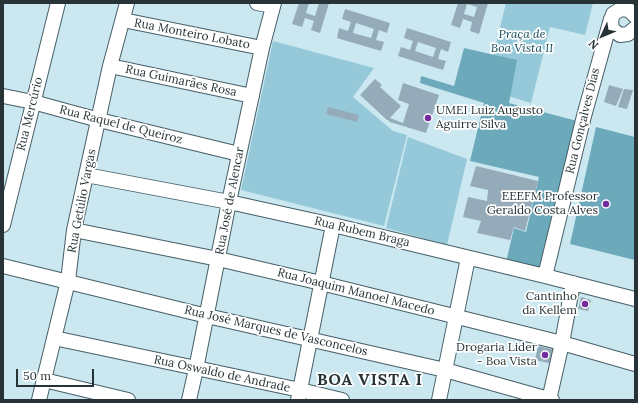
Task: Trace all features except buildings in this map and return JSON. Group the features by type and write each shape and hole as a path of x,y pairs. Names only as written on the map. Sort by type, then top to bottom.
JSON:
{"street":[{"name":"Rua Mercúrio","path":"3,225 58,3"},
{"name":"Rua Getúlio Vargas","path":"40,400 68,281 74,230 110,66 127,3"},
{"path":"257,3 274,5"},
{"name":"Rua José de Alencar","path":"189,400 239,154 262,48 274,5"},
{"path":"623,11 611,26 616,32 623,35 631,31"},
{"name":"Rua Gonçalves Dias","path":"545,276 599,60 623,11"},
{"name":"Rua Monteiro Lobato","path":"123,20 262,48"},
{"name":"Rua Gonçalves Dias","path":"599,60 612,44 631,31"},
{"name":"Rua Guimarães Rosa","path":"110,66 252,96"},
{"name":"Rua Raquel de Queiroz","path":"3,96 33,102 99,120 239,154"},
{"name":"Rua Rubem Braga","path":"86,176 229,202 333,225 573,282 635,299"},
{"path":"299,395 333,225"},
{"name":"Rua Joaquim Manoel Macedo","path":"74,230 218,259 321,283 562,343 635,364"},
{"path":"439,400 468,258"},
{"name":"Rua José Marques de Vasconcelos","path":"3,266 207,316 445,370 550,400"},
{"path":"550,400 573,282"},
{"name":"Rua Oswaldo de Andrade","path":"54,338 196,369 299,395 342,400"},
{"path":"44,380 128,400"}],"green space":[{"name":"Praça de Boa Vista II","path":"506,3 593,3 585,35 550,27 531,103 485,89"},
{"path":"273,41 374,68 353,97 393,131 407,135 384,226 241,190"},
{"path":"408,137 467,159 447,245 386,228"}],"shaded area":[{"path":"464,48 517,60 509,103 577,121 542,270 506,262 514,228 526,232 539,177 470,161 484,103 420,83 421,76 454,86"},
{"name":"EEEFM Professor Geraldo Costa Alves","path":"596,127 635,137 635,260 570,244"}],"place":[{"name":"UMEI Luiz Augusto Aguirre Silva","path":"428,118"},
{"name":"EEEFM Professor Geraldo Costa Alves","path":"606,204"},
{"name":"Cantinho da Kellem","path":"585,304"},
{"name":"Drogaria Lider - Boa Vista","path":"545,355"}],"district":[{"name":"BOA VISTA I","path":"370,380"}]}
